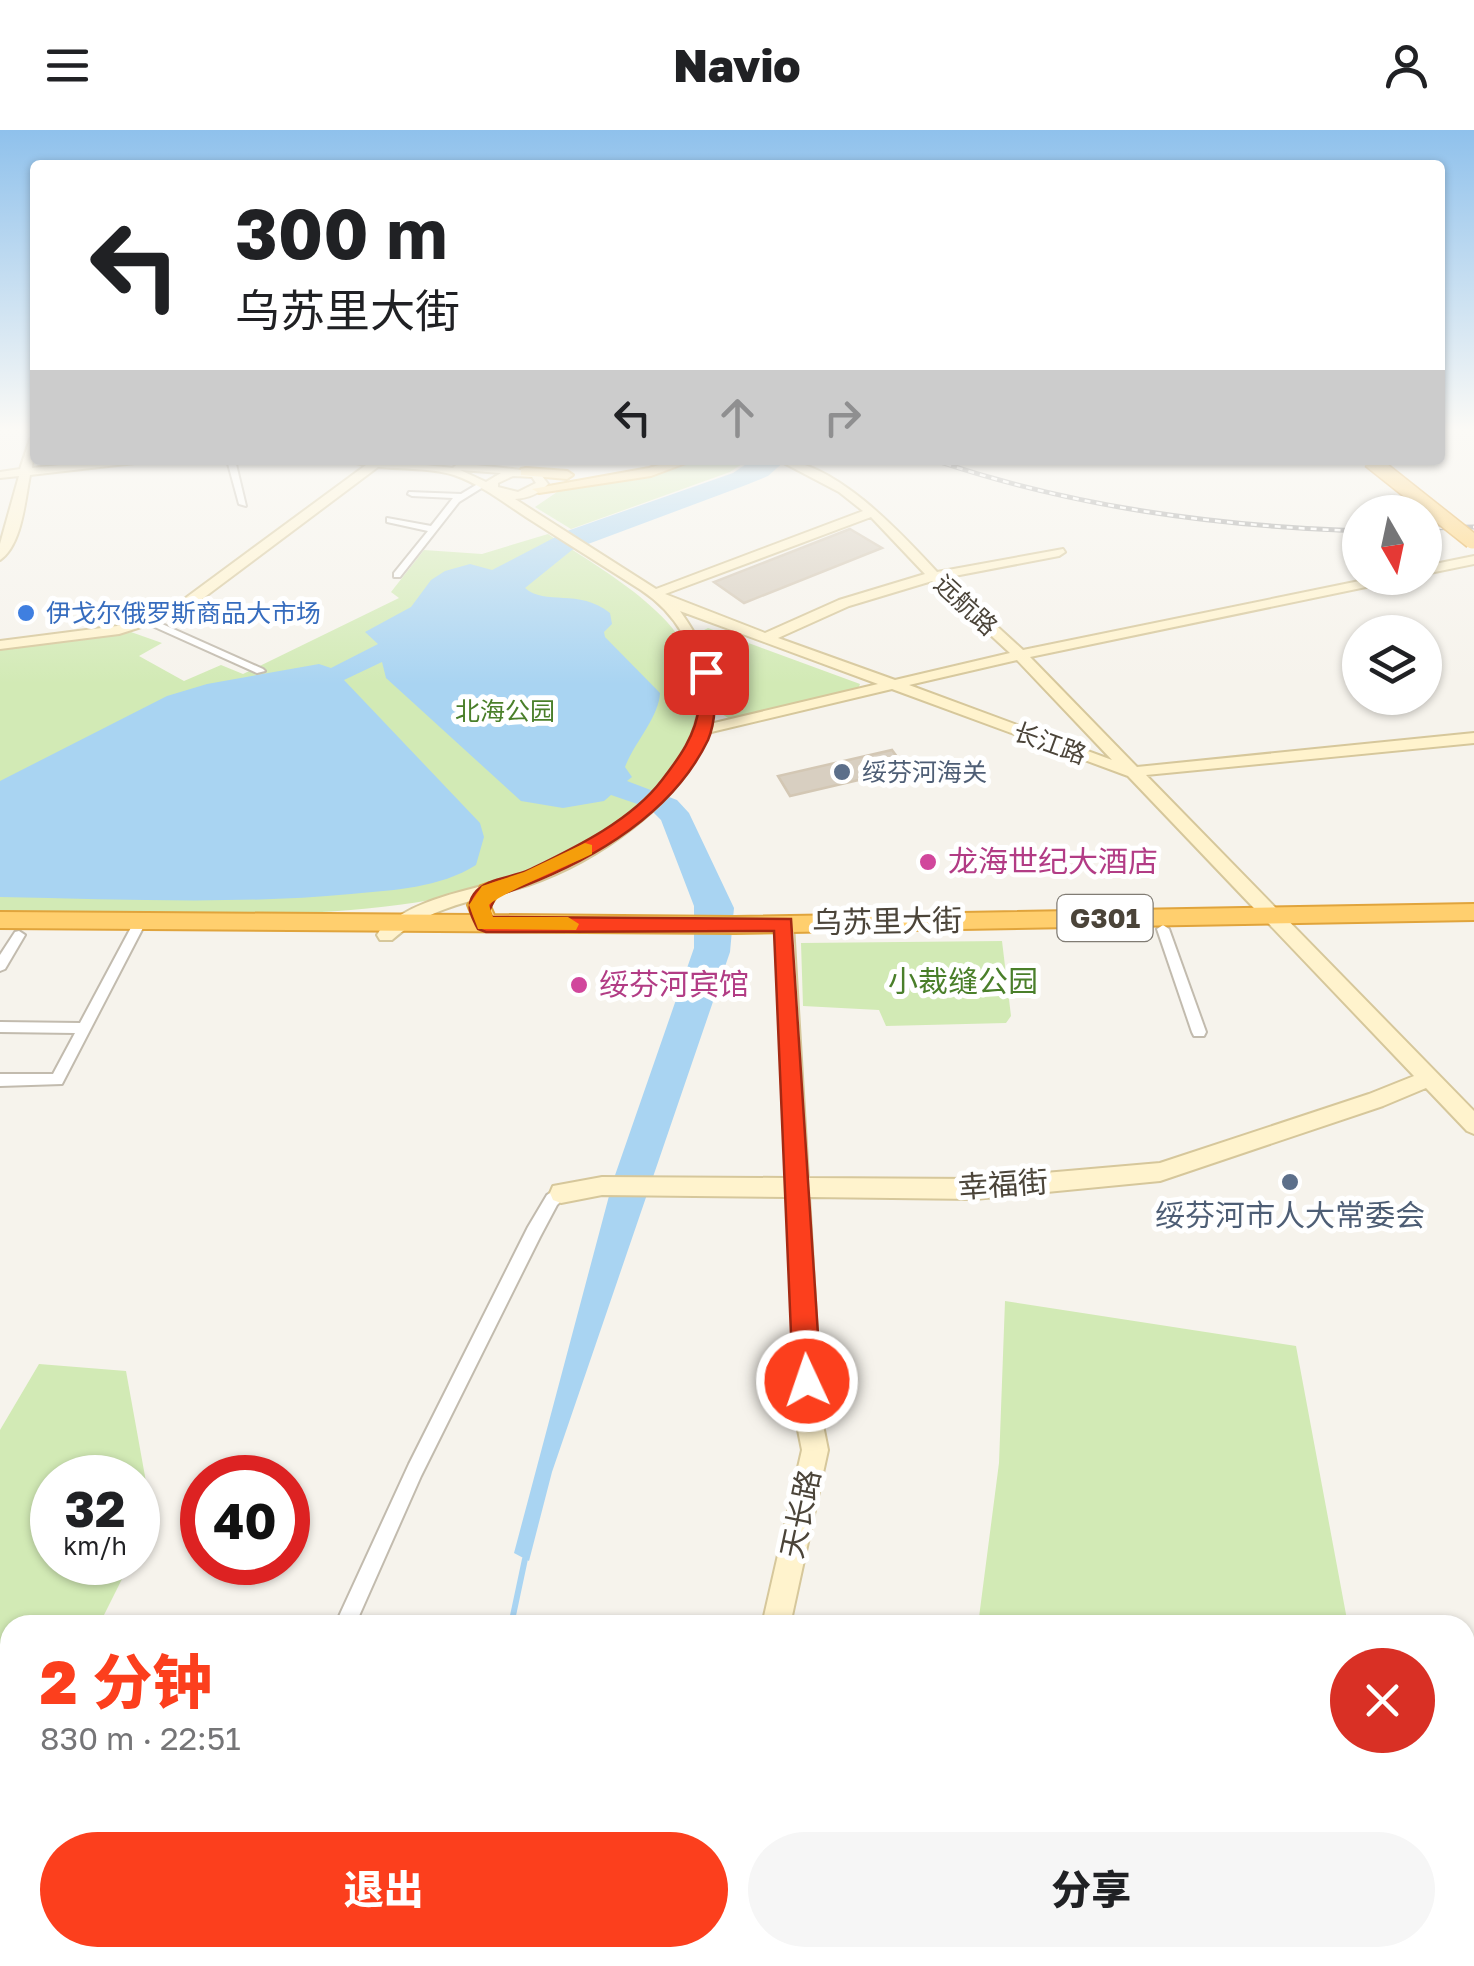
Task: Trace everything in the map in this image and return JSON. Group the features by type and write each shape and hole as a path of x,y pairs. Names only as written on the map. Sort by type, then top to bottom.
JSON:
{"highway":[{"path":"1438,513 1473,540"},
{"path":"1441,513 1473,540"},
{"path":"486,924 479,905 489,891"},
{"name":"乌苏里大街","path":"784,929 1163,929 1474,912"},
{"name":"乌苏里大街","path":"0,920 137,928 697,930 1278,921 1474,924"},
{"name":"乌苏里大街","path":"391,929 486,924 697,930"},
{"name":"乌苏里大街","path":"10,935 137,928"}],"street":[{"path":"3,545 11,513"},
{"path":"0,645 151,622 176,611 310,513"},
{"path":"396,576 446,513"},
{"name":"长江路","path":"530,513 662,598 762,639 1131,772 1474,1125"},
{"path":"391,929 418,912 489,891 559,864 640,812 666,788 692,752 707,708 706,672 687,631 662,598 871,513"},
{"name":"远航路","path":"874,513 934,576 1020,655 1131,772"},
{"path":"390,520 432,529"},
{"path":"762,639 844,603 934,576 1059,552"},
{"path":"1442,567 1474,560"},
{"path":"702,730 1020,655 1342,588"},
{"path":"687,631 715,620"},
{"path":"151,622 260,671"},
{"path":"1131,772 1474,738"},
{"path":"0,1080 56,1080 137,928"},
{"name":"天长路","path":"778,1615 815,1450 809,1420 784,929"},
{"path":"1163,929 1199,1032"},
{"path":"0,966 10,935"},
{"path":"0,1027 84,1028"},
{"name":"幸福街","path":"561,1194 602,1186 975,1189 1160,1172 1376,1100 1429,1078"},
{"path":"350,1615 416,1470 534,1232 552,1200 561,1194"}],"green space":[{"path":"544,513 617,513 571,529"},
{"name":"北海公园","path":"548,534 609,574 668,622 688,651 699,682 697,717 679,755 636,806 586,845 528,873 466,892 401,905 269,914 0,915 0,649 131,632 162,643 139,656 184,681 221,665 243,674 399,598 391,592 424,550 482,554"},
{"path":"708,628 860,684 857,692 730,719 715,710 715,677 698,633"},
{"name":"小裁缝公园","path":"1002,941 1011,1016 1006,1023 886,1026 879,1010 803,1006 801,943"},
{"path":"1005,1301 1296,1346 1346,1615 979,1615 999,1463"},
{"path":"39,1364 126,1371 141,1455 30,1455 30,1585 119,1585 104,1615 0,1615 0,1430"}],"water":[{"name":"北海公园","path":"619,513 671,513 572,550 525,588 542,596 586,601 610,613 612,624 604,632 605,637 660,693 655,711 625,767 632,777 627,781 677,800 689,813 734,908 730,952 552,1472 529,1561 514,1553 613,1181 694,948 694,906 661,820 649,808 611,795 604,801 563,808 521,801 386,678 382,662 344,680 480,823 484,837 476,865 447,879 383,891 264,899 0,897 0,781 167,696 207,684 319,664 331,668 378,644 365,632 411,607 431,580 445,571 470,564 492,570 567,531"}],"building":[{"path":"850,529 882,548 744,603 714,582"},
{"name":"绥芬河海关","path":"892,750 906,769 790,796 778,776"}],"waterway":[{"path":"513,1615 525,1559"}],"railway":[{"path":"1155,513 1342,530"},
{"path":"1442,528 1474,527"}],"slow traffic":[{"path":"568,924 486,924 479,905 489,891 531,877 585,850"}],"place":[{"name":"伊戈尔俄罗斯商品大市场","path":"26,613"},
{"name":"绥芬河海关","path":"842,772"},
{"name":"龙海世纪大酒店","path":"928,862"},
{"name":"绥芬河宾馆","path":"579,985"},
{"name":"绥芬河市人大常委会","path":"1290,1182"}],"route":[{"path":"706,672 707,708 700,739 666,788 605,838 531,877 489,891 481,900 479,911 486,924 784,924 807,1381"}]}
